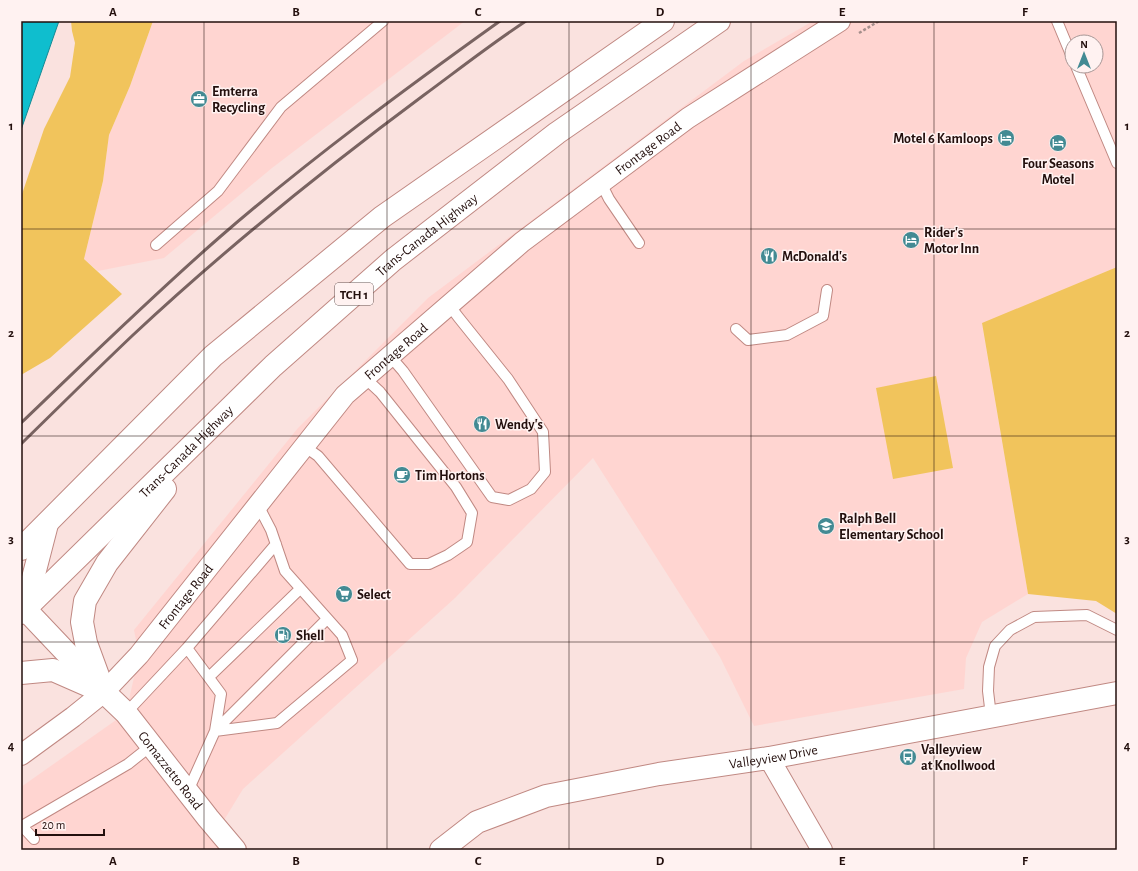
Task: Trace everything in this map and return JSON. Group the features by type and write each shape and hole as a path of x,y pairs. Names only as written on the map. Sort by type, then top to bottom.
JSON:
{"main road":[{"path":"21,549 213,356 382,217 663,21"},
{"name":"Trans-Canada Highway","path":"23,611 273,366 393,260 558,133 719,21"},
{"path":"104,692 86,643 82,622 85,601 107,563 161,492 273,366"},
{"path":"23,611 47,523"},
{"name":"Comazzetto Road","path":"23,611 126,713 208,818 235,850"},
{"path":"21,673 53,670 104,692"},
{"name":"Valleyview Drive","path":"441,850 477,822 546,796 659,774 769,758 1117,693"}],"street":[{"name":"Frontage Road","path":"21,755 104,692 139,655 345,395 522,242 688,118 840,21"},
{"path":"769,758 822,850"}],"lane":[{"path":"156,245 218,191 281,107 383,21"},
{"path":"1057,21 1064,37"},
{"path":"1079,74 1117,163"},
{"path":"601,183 638,243"},
{"path":"736,329 748,340 787,335 823,316 826,290"},
{"path":"390,356 403,371 492,497 509,500 531,489 545,472 543,432 508,379 449,305"},
{"path":"304,446 318,456 410,564 430,564 448,555 468,542 472,513 456,487 380,392 365,378"},
{"path":"215,730 277,723 352,660 342,635 284,571 271,530 258,505"},
{"path":"126,713 188,648 276,544"},
{"path":"208,677 300,589"},
{"path":"991,716 988,690 989,667 995,646 1010,630 1034,617 1087,615 1117,630"},
{"path":"215,730 327,619"},
{"path":"188,648 221,694 215,730 188,792"},
{"path":"34,839 22,825 128,764 152,745"}],"shaded area":[{"path":"71,21 153,21 130,86 109,135 103,181 84,259 122,294 50,358 21,375 21,197 44,129 70,77 75,43"},
{"path":"153,21 465,21 272,168 164,258 98,271 84,259 103,181 109,135 130,86"},
{"path":"813,21 1117,21 1117,267 982,324 1028,594 982,622 966,658 964,689 754,726 720,657 593,458 455,598 243,789 218,830 235,850 21,850 21,787 126,713 139,655 134,630 298,428 428,298 744,61"},
{"path":"1117,267 1117,614 1096,601 1028,594 982,323"},
{"path":"936,376 953,468 893,479 876,388"}],"water":[{"path":"21,21 59,21 21,130"}],"railway":[{"path":"21,423 120,328 255,207 358,125 500,21"},
{"path":"21,444 133,335 239,241 386,123 526,21"}],"place":[{"name":"Emterra Recycling","path":"199,99"},
{"name":"Motel 6 Kamloops","path":"1006,138"},
{"name":"Four Seasons Motel","path":"1058,143"},
{"name":"Rider's Motor Inn","path":"911,240"},
{"name":"McDonald's","path":"769,256"},
{"name":"Wendy's","path":"482,424"},
{"name":"Tim Hortons","path":"402,475"},
{"name":"Ralph Bell Elementary School","path":"826,526"},
{"name":"Select","path":"344,594"},
{"name":"Shell","path":"283,635"},
{"name":"Valleyview at Knollwood","path":"908,757"}]}
